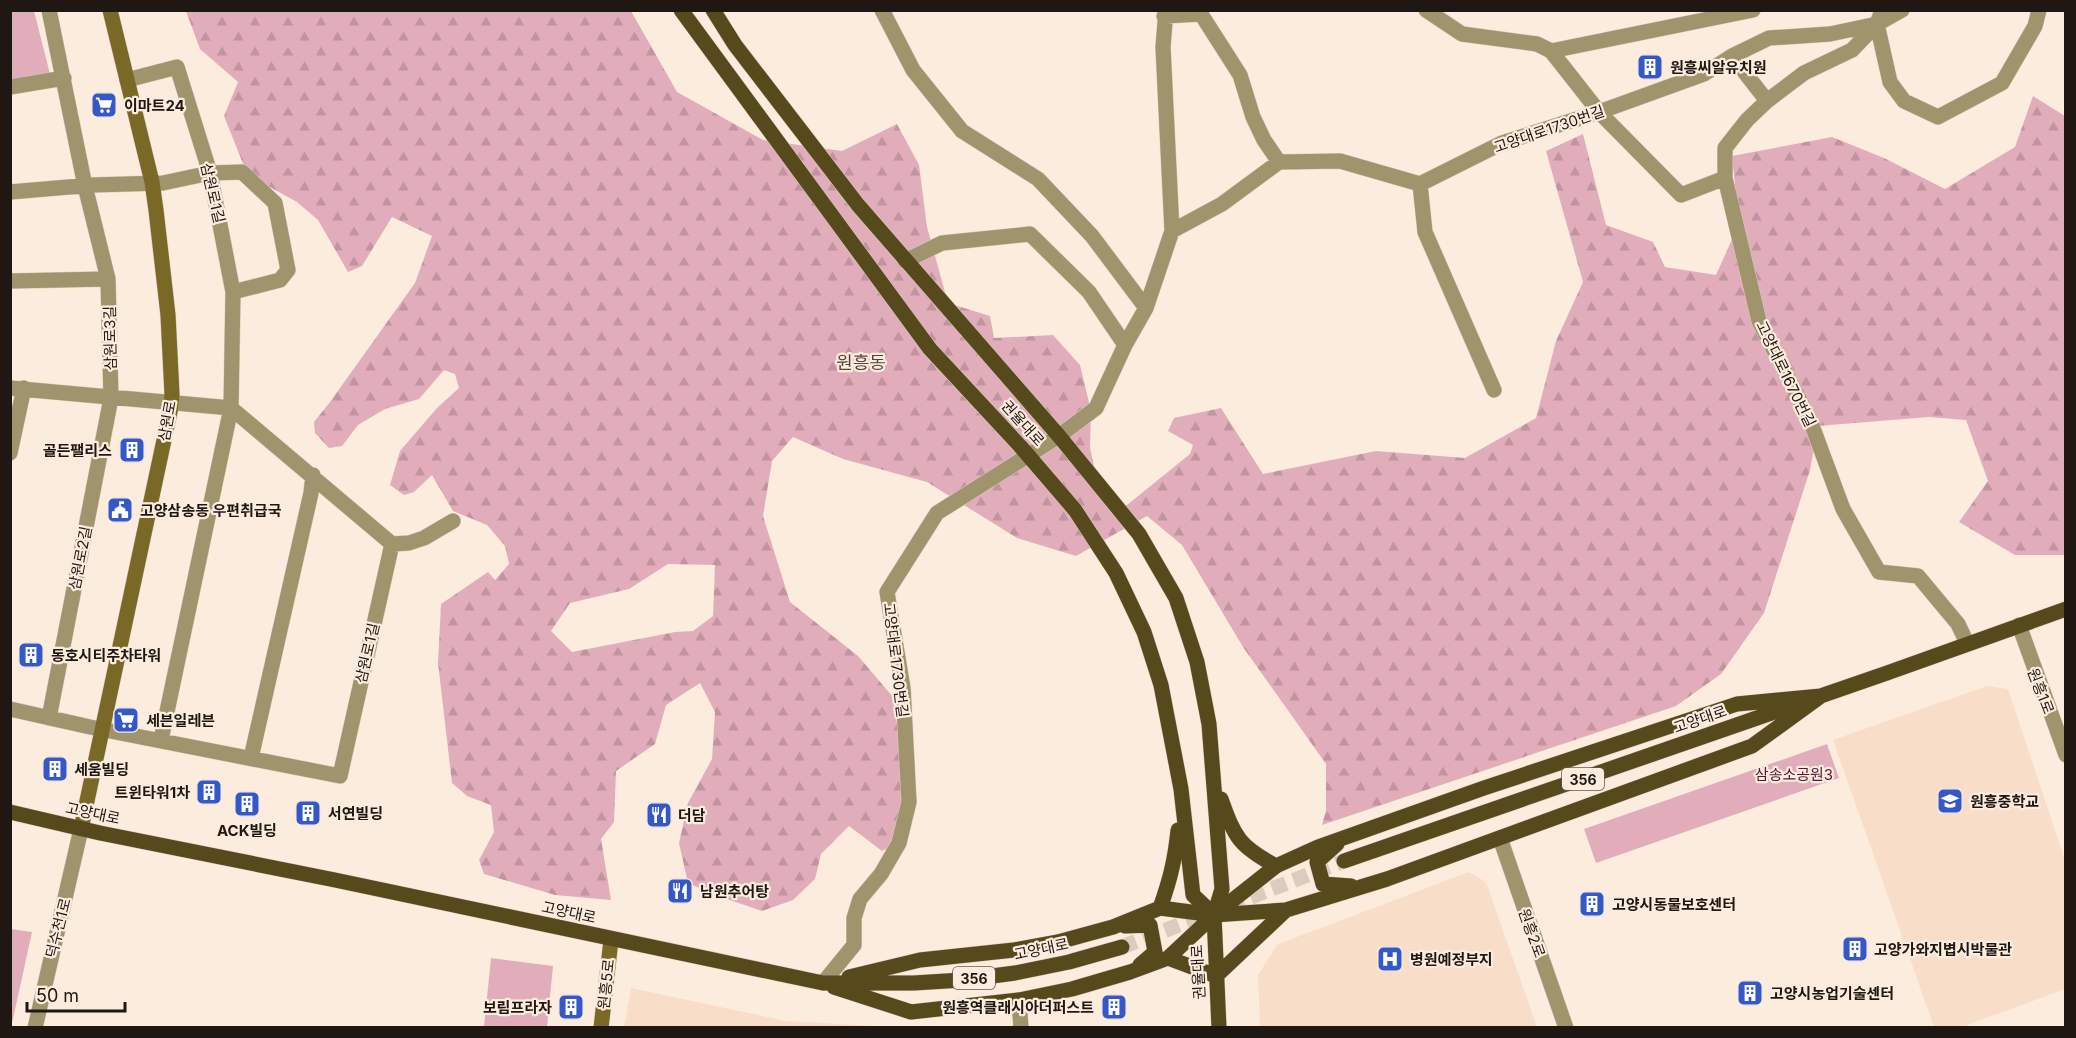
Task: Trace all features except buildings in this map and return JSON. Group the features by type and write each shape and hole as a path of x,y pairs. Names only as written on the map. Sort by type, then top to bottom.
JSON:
{"main road":[{"name":"삼원로","path":"81,829 171,404 168,315 152,182 110,10"},
{"name":"권율대로","path":"681,10 930,349 1029,455 1075,510 1116,573 1144,632 1161,685 1181,789 1193,895 1214,915"},
{"name":"권율대로","path":"713,10 735,45 858,205 1059,436 1139,534 1176,598 1197,662 1209,724 1215,782 1222,889 1214,915 1219,1028"},
{"name":"고양대로","path":"1344,861 2066,609"},
{"path":"823,983 920,960 1014,950 1058,942 1113,927 1160,908 1214,915 1286,910 1500,838 1752,746 1821,696"},
{"path":"823,983 911,1012 1019,1000 1072,989 1168,958 1214,915 1276,866 1343,838 1484,788 1737,704 1821,696"},
{"path":"1215,782 1230,824 1243,845 1276,866"},
{"path":"1160,908 1171,880 1175,861 1181,789"},
{"name":"고양대로","path":"10,812 81,829 823,983 914,983 973,979 1069,962 1122,947"},
{"path":"1343,838 1317,862 1323,884 1359,887"},
{"path":"1168,958 1216,976 1286,910"},
{"path":"1113,927 1150,926 1155,952 1130,972"},
{"name":"원흥5로","path":"602,1028 611,940"}],"street":[{"name":"삼원로3길","path":"49,10 84,186 108,279 111,398"},
{"path":"882,10 913,70 962,131 1038,179 1092,236 1146,308"},
{"path":"1426,10 1462,34 1537,44 1551,51 1599,112 1681,195 1725,178"},
{"path":"1551,51 1753,10"},
{"name":"고양대로1730번길","path":"1420,184 1502,143 1599,112 1704,74 1732,56 1769,38 1830,33 1902,10"},
{"path":"1879,17 1890,82 1904,101 1938,117 2002,83 2035,26 2039,10"},
{"path":"1165,13 1201,14 1240,75 1253,117 1264,140 1279,162"},
{"name":"고양대로1730번길","path":"823,983 854,945 854,918 860,898 881,874 898,843 909,802 903,688 888,592 937,513 1059,436 1096,408 1125,345 1146,308 1172,231 1162,47 1165,13"},
{"name":"고양대로1670번길","path":"1879,17 1852,50 1804,73 1767,101 1747,120 1725,148 1725,178 1760,321 1810,420 1843,509 1879,572 1918,576 1958,624 1967,643"},
{"path":"1732,56 1767,101"},
{"name":"삼원로1길","path":"127,80 177,67 210,173 233,292 231,408 161,740"},
{"path":"10,87 64,78"},
{"path":"1172,231 1222,204 1279,162 1340,161 1420,184 1425,232 1494,390"},
{"path":"10,192 163,183 210,173 242,172 275,203 288,270 280,280 233,292"},
{"path":"905,261 942,243 1030,234 1089,292 1125,345"},
{"path":"10,281 108,279"},
{"path":"10,453 17,388 231,408 392,544 409,543 424,538 453,522"},
{"name":"삼원로2길","path":"49,718 111,398"},
{"path":"251,758 313,475"},
{"name":"삼원로1길","path":"102,729 340,776 392,544"},
{"name":"원흥1로","path":"2019,625 2066,755"},
{"path":"10,709 102,729"},
{"name":"덕수천1로","path":"35,1028 81,829"},
{"name":"원흥2로","path":"1500,838 1566,1028"},
{"path":"1019,1000 1021,1028"}],"shaded area":[{"name":"원흥중학교","path":"1987,686 2008,689 2065,861 2065,989 1962,1027 1934,1027 1833,740"},
{"name":"병원예정부지","path":"1469,872 1486,882 1537,1027 1260,1027 1258,975 1278,944"},
{"path":"631,988 786,1021 893,1027 624,1027"}],"green space":[{"path":"11,11 34,11 50,74 11,81"},
{"path":"186,11 631,11 677,92 763,140 842,151 897,124 919,165 927,227 948,303 990,316 994,338 1053,335 1080,365 1091,411 1090,448 1099,489 1112,503 1127,505 1190,454 1193,445 1168,431 1174,418 1221,408 1263,474 1376,451 1465,458 1536,418 1556,341 1583,282 1546,151 1583,134 1606,225 1653,242 1665,267 1716,275 1739,224 1732,156 1832,137 1884,158 1945,189 2015,147 2033,96 2065,116 2065,555 2015,555 1959,522 1988,481 1966,420 1929,417 1818,426 1810,470 1764,613 1721,674 1676,706 1322,825 1326,810 1326,764 1243,647 1182,545 1147,516 1076,556 1017,538 927,482 843,459 793,437 772,461 763,516 790,602 858,656 893,697 909,802 899,843 882,851 849,826 821,854 815,879 793,900 762,911 688,883 679,843 688,803 712,759 715,712 700,683 666,705 655,744 616,771 614,822 601,839 611,900 555,895 484,874 479,860 494,832 491,805 467,796 452,783 438,663 441,604 488,572 495,580 509,564 505,546 487,525 453,511 432,475 414,492 404,495 390,485 400,451 437,408 459,388 455,374 444,370 419,399 385,409 358,425 342,446 329,448 315,433 314,422 415,283 432,236 392,217 362,266 348,272 318,220 297,202 268,186 244,166 224,116 238,82 200,49","holes":["668,564 715,565 713,616 693,631 675,632 572,652 551,631 570,603 629,589"]},
{"name":"삼송소공원3","path":"1827,744 1839,778 1596,863 1584,829"},
{"path":"10,929 32,932 11,1028 10,1027"},
{"path":"491,958 553,966 547,1027 484,1027"}],"tunnel":[{"path":"1122,947 1344,861"}],"place":[{"name":"원흥씨알유치원","path":"1650,67"},
{"name":"이마트24","path":"104,105"},
{"name":"골든팰리스","path":"132,450"},
{"name":"고양삼송동 우편취급국","path":"120,510"},
{"name":"동호시티주차타워","path":"31,655"},
{"name":"세븐일레븐","path":"126,720"},
{"name":"세움빌딩","path":"55,769"},
{"name":"트윈타워1차","path":"209,792"},
{"name":"원흥중학교","path":"1950,801"},
{"name":"ACK빌딩","path":"247,804"},
{"name":"서연빌딩","path":"308,813"},
{"name":"더담","path":"659,815"},
{"name":"남원추어탕","path":"680,891"},
{"name":"고양시동물보호센터","path":"1592,904"},
{"name":"고양가와지볍시박물관","path":"1855,949"},
{"name":"병원예정부지","path":"1390,959"},
{"name":"고양시농업기술센터","path":"1750,993"},
{"name":"보림프라자","path":"571,1007"},
{"name":"원흥역클래시아더퍼스트","path":"1114,1007"}],"district":[{"name":"원흥동","path":"861,362"}]}
